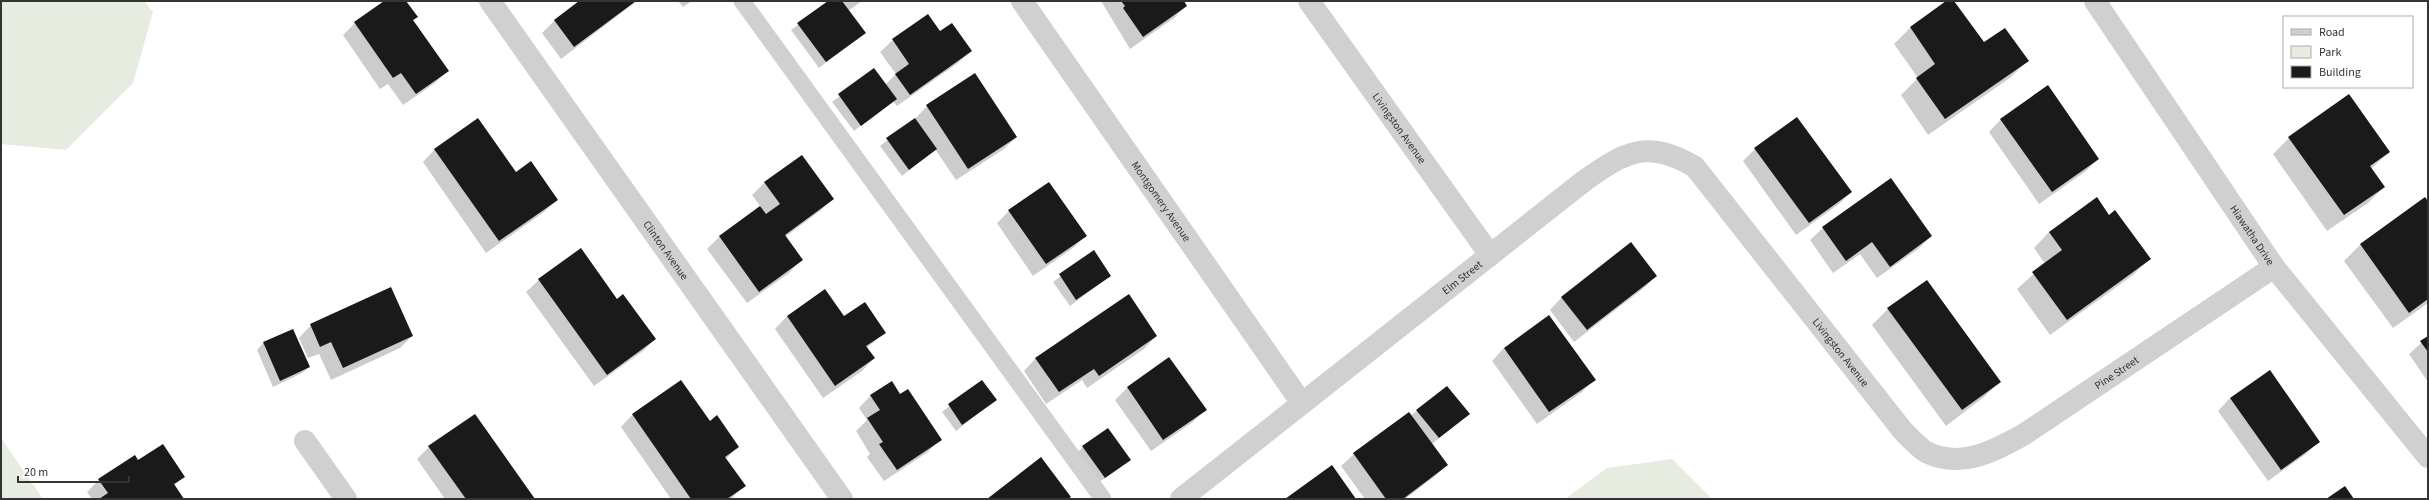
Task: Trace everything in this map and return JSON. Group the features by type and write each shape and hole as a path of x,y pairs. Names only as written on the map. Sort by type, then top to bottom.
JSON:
{"street":[{"name":"Clinton Avenue","path":"490,1 842,499"},
{"name":"Montgomery Avenue","path":"1022,1 1301,402"},
{"name":"Livingston Avenue","path":"1309,1 1490,255"},
{"name":"Hiawatha Drive","path":"2095,1 2274,267 2428,456"},
{"name":"Elm Street","path":"1181,499 1301,402 1615,159 1646,150 1675,155 1695,167 1744,229"},
{"name":"Livingston Avenue","path":"1744,229 1903,431 1925,451 1950,460"},
{"name":"Pine Street","path":"1950,460 1988,454 2023,435 2274,267"},
{"path":"305,441 346,499"}],"lane":[{"path":"742,1 1103,499"}],"green space":[{"path":"1,1 144,1 153,12 133,83 66,150 1,144"},
{"path":"1,438 43,499 1,499"},
{"path":"1672,459 1712,499 1565,499 1607,468"}],"building":[{"path":"384,1 406,1 418,17 413,20 449,71 416,94 401,73 393,78 354,22"},
{"path":"579,1 636,1 574,47 554,20"},
{"path":"828,1 842,1 866,33 826,62 797,23"},
{"path":"1121,1 1184,1 1187,6 1143,37 1123,8 1125,6"},
{"path":"1946,1 1954,1 1984,42 2005,28 2029,61 1945,119 1916,78 1935,64 1910,27"},
{"path":"928,14 940,31 952,23 972,51 910,95 895,74 909,64 892,39"},
{"path":"874,68 897,99 861,126 838,94"},
{"path":"975,73 1017,137 968,169 926,105"},
{"path":"2048,85 2099,159 2052,192 2000,119"},
{"path":"2349,94 2390,152 2370,166 2385,187 2344,215 2288,137"},
{"path":"1797,117 1852,192 1809,223 1754,148"},
{"path":"478,118 516,172 531,161 558,200 499,241 434,149"},
{"path":"915,118 937,149 909,170 886,138"},
{"path":"802,155 834,199 785,235 803,260 759,292 719,236 760,206 766,214 780,204 764,182"},
{"path":"1891,178 1932,236 1890,267 1872,242 1846,261 1822,227"},
{"path":"1049,182 1087,236 1046,264 1008,210"},
{"path":"2097,197 2109,215 2115,210 2151,259 2067,320 2032,272 2062,250 2049,232"},
{"path":"2425,197 2428,201 2428,299 2409,313 2360,244"},
{"path":"1631,242 1657,276 1587,330 1561,297"},
{"path":"581,248 617,299 623,294 656,339 607,375 538,279"},
{"path":"1094,250 1111,276 1076,300 1059,274"},
{"path":"1927,280 2001,382 1962,410 1887,308"},
{"path":"391,287 413,336 343,368 331,342 320,347 310,324"},
{"path":"825,289 844,316 865,302 886,333 866,346 875,358 835,386 787,316"},
{"path":"1129,294 1157,336 1099,376 1094,369 1059,392 1035,358"},
{"path":"1549,315 1596,380 1549,412 1504,348"},
{"path":"293,329 310,367 280,381 263,342"},
{"path":"2428,336 2428,352 2420,341"},
{"path":"1169,357 1207,410 1163,440 1127,387"},
{"path":"2270,370 2320,442 2281,470 2230,398"},
{"path":"681,380 710,421 717,415 739,447 725,457 746,486 727,499 691,499 632,414"},
{"path":"982,380 997,400 962,425 948,404"},
{"path":"892,381 900,394 908,389 942,440 897,470 879,444 883,442 867,418 880,410 870,395"},
{"path":"1447,386 1470,414 1439,438 1416,410"},
{"path":"1409,412 1448,465 1403,499 1386,499 1353,453"},
{"path":"475,414 535,499 466,499 428,446"},
{"path":"1108,428 1131,460 1105,478 1082,446"},
{"path":"163,444 185,477 174,484 184,499 99,499 108,493 98,479 135,455 138,460"},
{"path":"1041,457 1071,497 1068,499 987,499"},
{"path":"1332,465 1356,499 1285,499"},
{"path":"2345,486 2354,499 2326,499"}]}
